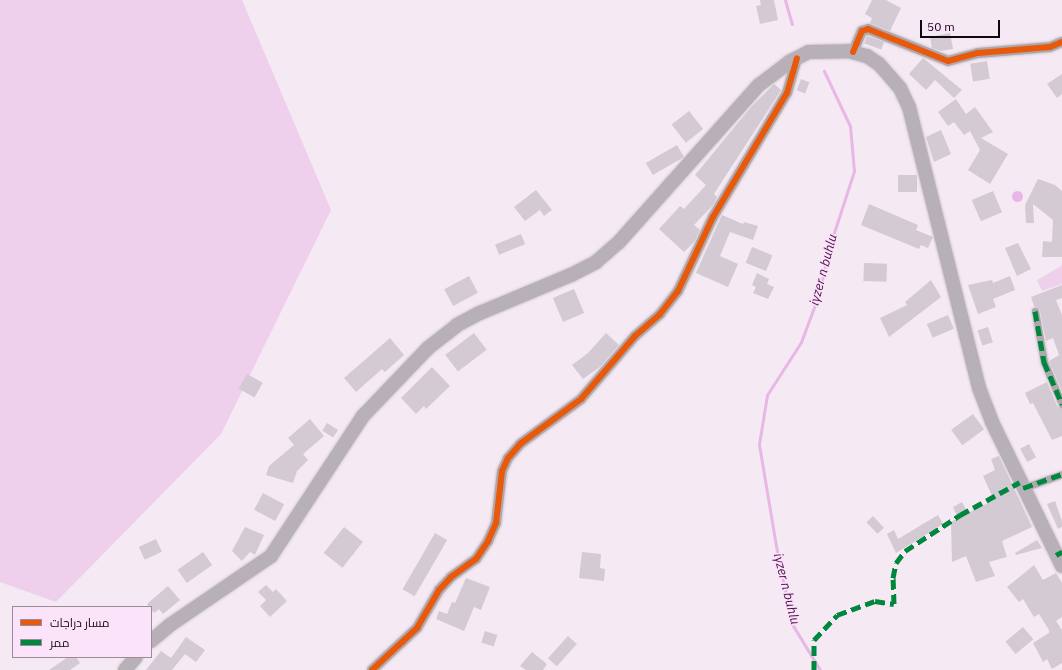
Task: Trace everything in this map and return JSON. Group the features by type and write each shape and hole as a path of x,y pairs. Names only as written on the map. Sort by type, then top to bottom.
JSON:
{"main road":[{"path":"152,640 170,625 272,556 363,416 428,348 457,325 480,312 571,275 596,262 619,242 759,85 803,55 851,52 867,56 885,69 900,88 908,107 979,388 992,422 1023,488 1060,558"},
{"path":"125,670 135,658"}],"street":[{"path":"851,52 862,31 868,29 948,60 978,53 1050,47 1062,42"},
{"path":"372,670 417,628 439,590 451,577 476,558 488,541 496,523 502,471 508,458 520,444 581,399 635,336 660,314 678,291 713,217 787,93 803,55"},
{"path":"1035,311 1044,362 1062,404"},
{"path":"1023,488 1062,474"}],"shaded area":[{"path":"0,0 242,0 331,210 221,434 56,602 0,582"},
{"path":"1015,191 1019,191 1021,192 1021,200 1015,201 1012,198 1012,194"},
{"path":"1062,263 1062,284 1042,291 1037,280 1061,266"}],"building":[{"path":"760,0 774,0 778,20 760,24 756,6 761,5"},
{"path":"872,0 886,0 901,8 890,31 870,23 872,18 865,14"},
{"path":"950,33 953,49 941,51 932,48 930,37"},
{"path":"867,36 884,42 881,49 864,44"},
{"path":"923,58 962,90 954,98 935,80 926,90 909,74"},
{"path":"987,61 990,79 973,81 970,64"},
{"path":"1062,74 1062,94 1057,98 1047,84"},
{"path":"801,79 809,82 805,93 797,90"},
{"path":"774,84 781,90 714,194 717,197 713,205 694,225 700,230 694,242 684,252 659,229 680,206 684,209 706,185 695,175 751,107"},
{"path":"956,99 966,114 975,107 993,132 981,138 1008,154 990,184 968,170 980,150 970,131 964,135 954,122 948,126 938,112"},
{"path":"689,111 703,129 686,143 672,125"},
{"path":"941,130 951,154 934,162 926,137"},
{"path":"677,145 684,157 653,175 646,163"},
{"path":"898,175 917,175 917,192 898,192"},
{"path":"1038,179 1055,185 1062,191 1062,257 1042,257 1043,241 1052,242 1053,220 1033,204 1034,223 1026,223 1025,205"},
{"path":"536,190 552,210 544,216 540,210 525,221 514,207"},
{"path":"993,191 1002,212 981,221 972,200"},
{"path":"869,204 918,225 916,230 933,237 928,248 921,245 919,249 861,225"},
{"path":"722,215 743,224 744,222 758,226 753,240 730,232 720,256 738,264 728,287 696,273"},
{"path":"521,234 525,244 499,255 495,244"},
{"path":"1018,243 1031,269 1017,276 1005,248"},
{"path":"752,247 772,255 766,271 746,263"},
{"path":"864,263 887,264 886,282 863,281"},
{"path":"757,273 769,279 767,284 774,287 768,299 753,293 756,287 752,285"},
{"path":"469,276 478,293 453,306 444,289"},
{"path":"1010,276 1015,290 993,299 996,307 978,314 968,285 992,280 993,283"},
{"path":"931,280 941,297 889,337 880,318 907,305 905,302"},
{"path":"1062,285 1062,298 1056,300 1062,315 1062,391 1049,361 1059,355 1053,338 1046,341 1040,310 1034,306 1031,297"},
{"path":"574,289 584,313 563,322 553,298"},
{"path":"948,315 954,329 933,338 927,324"},
{"path":"988,327 993,342 982,346 978,330"},
{"path":"474,333 487,350 458,371 445,355"},
{"path":"606,333 619,345 601,366 583,379 572,365 588,353"},
{"path":"390,338 404,355 385,372 382,369 356,392 344,378"},
{"path":"432,367 450,386 426,409 424,406 416,414 401,398"},
{"path":"247,374 263,383 255,398 239,389"},
{"path":"1047,382 1057,406 1062,409 1062,436 1052,440 1033,403 1030,404 1025,393"},
{"path":"973,414 984,429 962,445 951,430"},
{"path":"310,419 324,436 303,454 308,460 297,471 293,483 266,475 269,466 294,445 288,438"},
{"path":"327,423 338,430 333,438 322,431"},
{"path":"1029,444 1036,457 1027,462 1020,449"},
{"path":"999,456 1032,527 1002,541 1007,557 989,562 995,576 976,582 966,556 952,562 951,522 958,518 953,507 962,502 968,513 994,500 983,476 995,470 991,459"},
{"path":"263,493 284,504 275,521 254,510"},
{"path":"1055,501 1062,521 1062,527 1058,529 1047,504"},
{"path":"938,515 943,524 896,553 887,534 894,530 898,539"},
{"path":"873,516 884,528 877,534 866,522"},
{"path":"245,527 264,535 255,555 250,552 242,561 232,551"},
{"path":"344,527 363,542 343,568 324,553"},
{"path":"435,533 447,540 415,596 402,589"},
{"path":"156,539 162,552 145,560 139,547"},
{"path":"1037,540 1042,548 1016,555 1015,553"},
{"path":"203,552 212,565 187,583 178,570"},
{"path":"582,552 601,554 600,568 605,569 604,581 579,578"},
{"path":"1034,565 1043,580 1056,573 1062,583 1062,617 1056,621 1062,630 1062,663 1052,669 1047,659 1043,662 1033,643 1049,633 1049,630 1039,614 1034,617 1023,599 1019,602 1007,587"},
{"path":"466,578 490,587 481,610 474,607 464,631 436,619 439,611 447,614 452,602 455,603"},
{"path":"266,585 273,592 276,589 287,601 270,617 260,606 266,600 258,592"},
{"path":"168,586 180,600 163,614 159,609 154,613 152,610 152,606 149,606 147,604"},
{"path":"1023,627 1033,639 1016,654 1005,642"},
{"path":"485,631 497,635 494,646 481,642"},
{"path":"568,636 577,644 557,666 548,658"},
{"path":"186,637 205,650 196,662 185,654 172,670 146,670 161,651 171,658"},
{"path":"532,652 547,664 543,670 526,670 520,666"},
{"path":"67,658 77,658 80,663 70,670 49,670"}],"waterway":[{"name":"iγzer n buhlu","path":"785,0 792,24"},
{"name":"iγzer n buhlu","path":"820,670 792,624 776,546 759,444 767,395 801,342 819,294 829,248 854,171 850,126 824,71"}],"marked path":[{"path":"1035,311 1044,362 1062,404"},
{"path":"1023,488 1062,474"},
{"path":"814,670 814,640 837,615 875,601 894,604 893,578 896,563 905,551 960,515 1020,482"},
{"path":"1056,555 1062,552"}],"cycle path":[{"path":"853,52 862,31 868,29 948,61 978,53 1050,47 1062,42"},
{"path":"372,670 417,628 439,590 451,577 476,559 488,541 496,523 502,471 508,458 520,444 581,399 635,336 660,314 678,291 713,217 787,93 797,58"}]}
